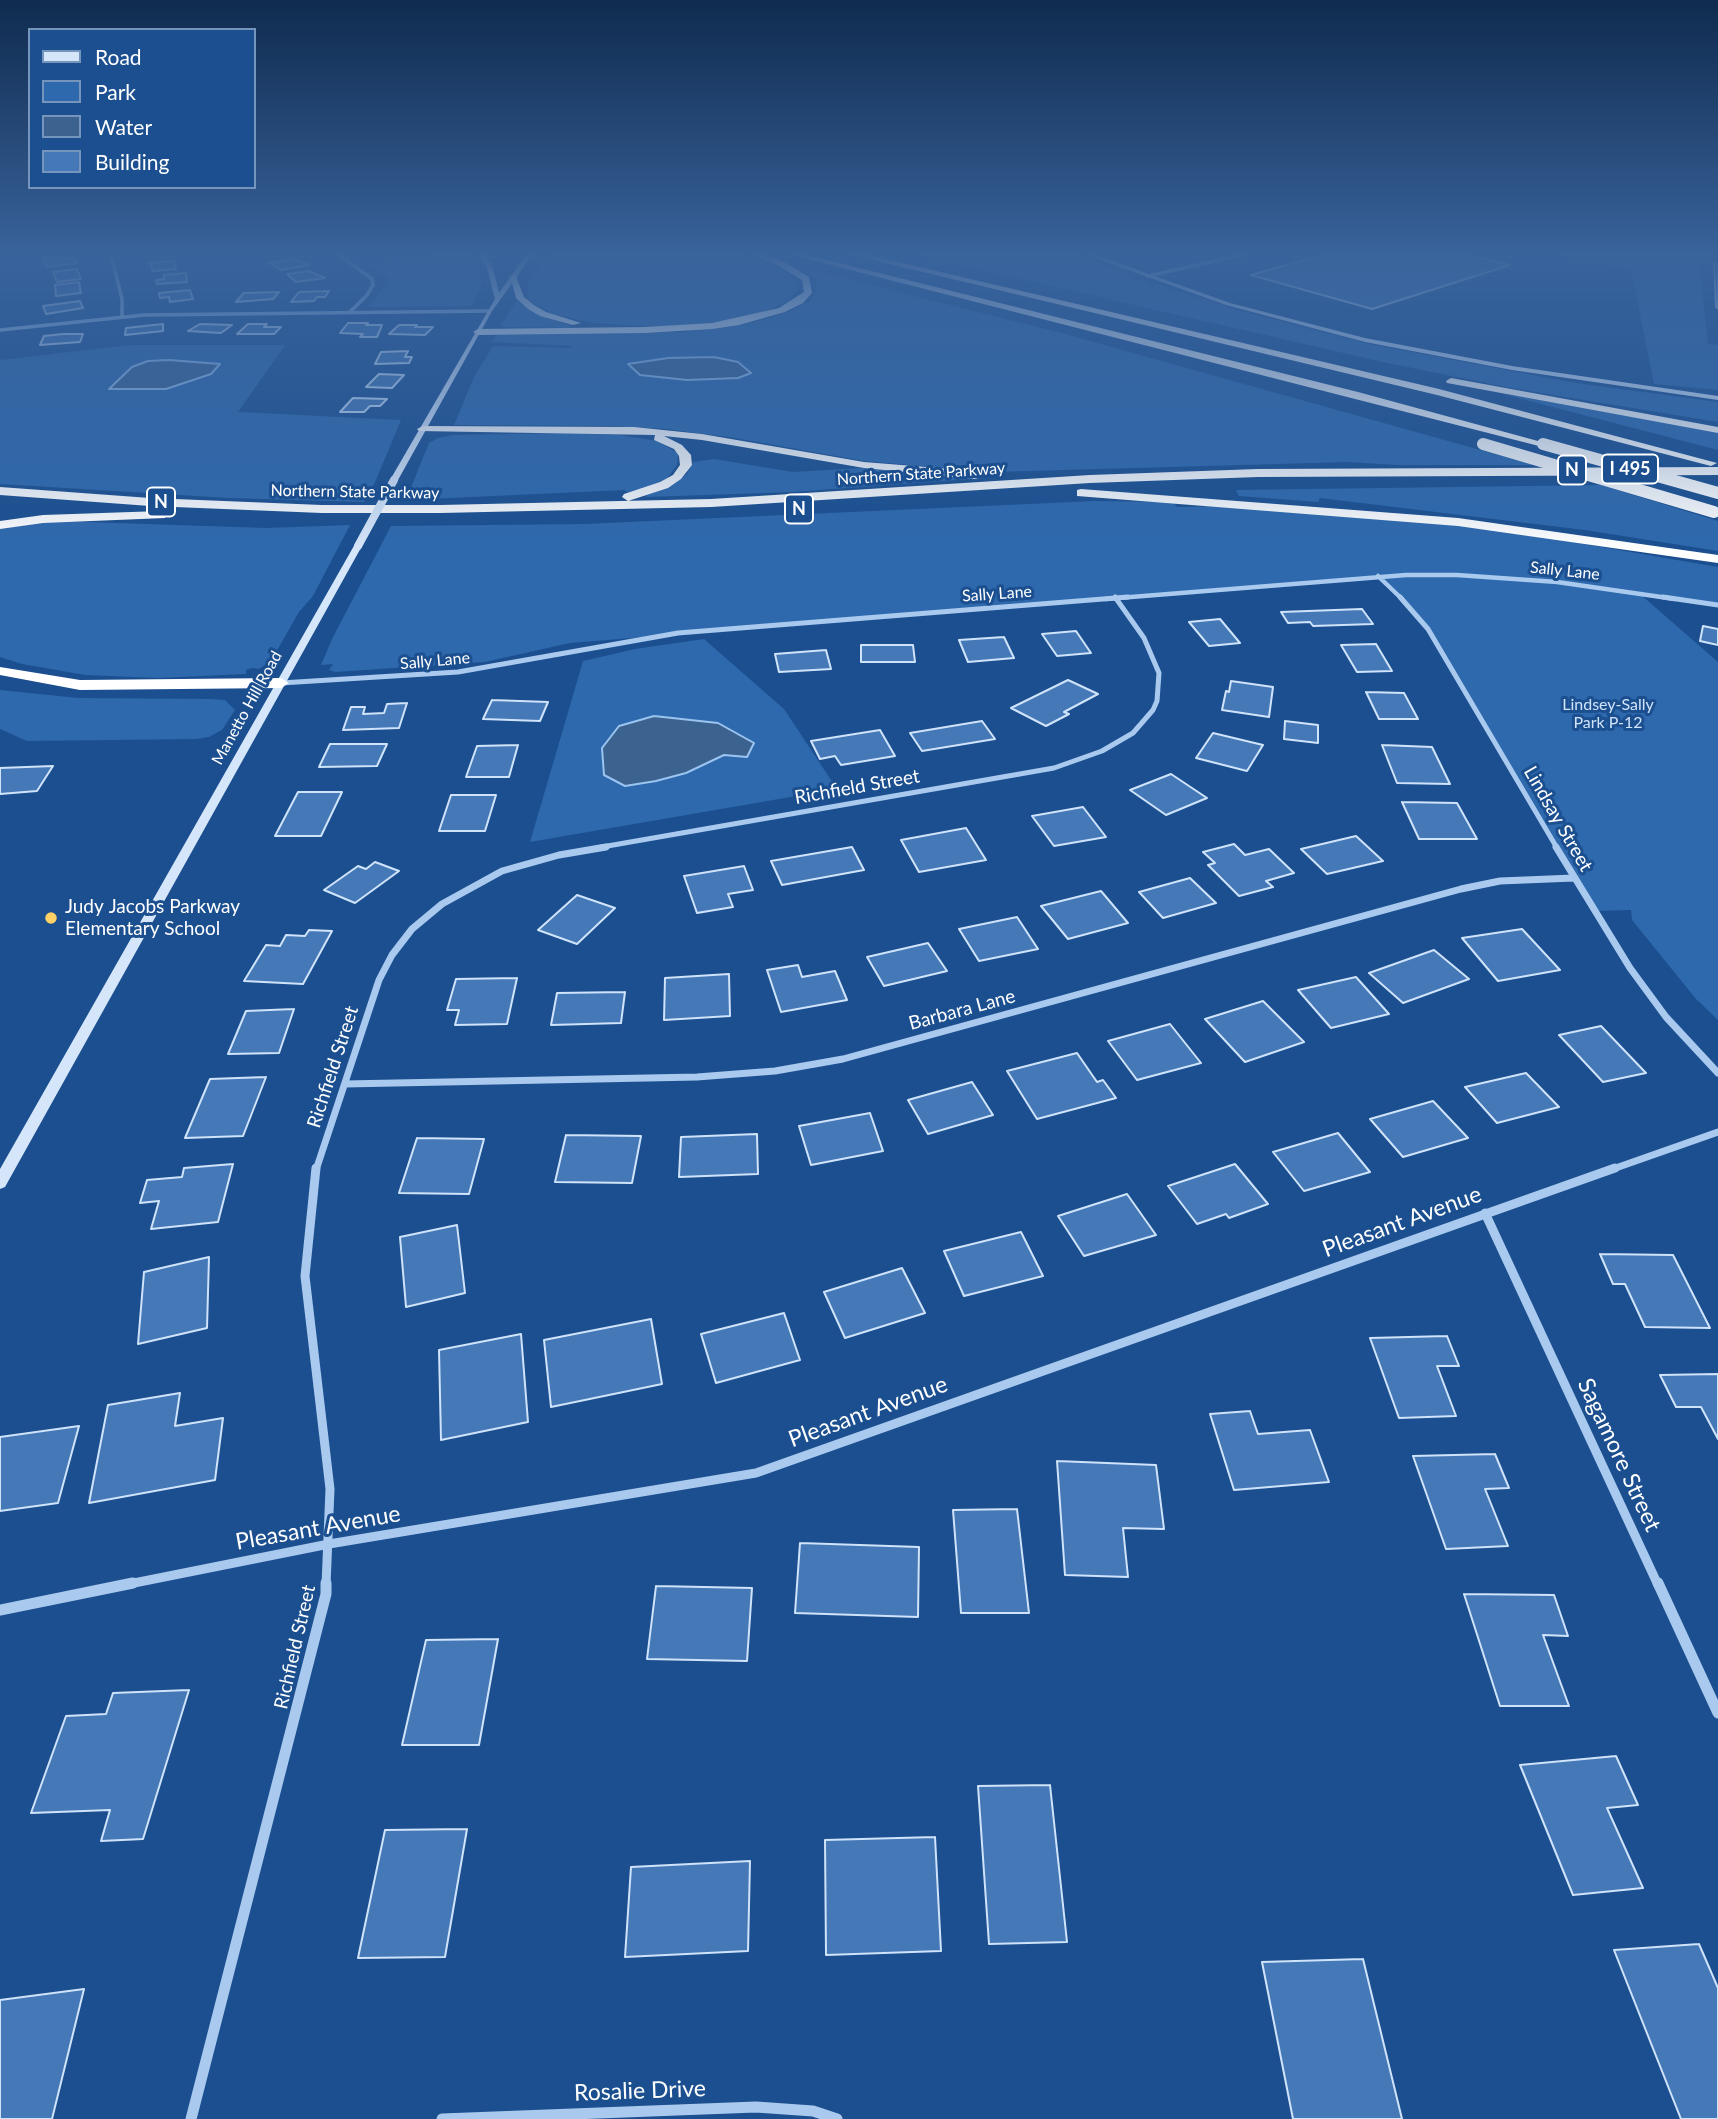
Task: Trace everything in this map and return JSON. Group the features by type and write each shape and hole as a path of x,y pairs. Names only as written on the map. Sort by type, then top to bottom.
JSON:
{"highway":[{"path":"1162,353 1352,406"},
{"name":"I 495","path":"1186,353 1354,394 1718,493"},
{"name":"I 495","path":"1276,353 1439,391 1718,464"},
{"path":"1314,353 1398,370"},
{"path":"1437,378 1718,429"},
{"path":"422,431 634,430 702,437 864,465 920,471 1090,479"},
{"path":"422,431 629,433 668,442 678,447 685,455 686,465 677,477 664,485 629,496 578,505"},
{"path":"1470,440 1716,513"},
{"name":"Northern State Parkway","path":"0,491 137,501 322,509 711,503 1090,479 1258,473 1718,471"},
{"name":"Northern State Parkway","path":"0,504 161,515 296,519 583,518 688,515 1274,484 1505,481 1718,483"},
{"path":"1081,493 1458,522 1718,559"},
{"path":"0,525 43,519 161,515"},
{"path":"0,671 80,685 281,683"}],"main road":[{"name":"Manetto Hill Road","path":"0,1182 466,353"},
{"path":"1434,353 1582,380 1718,398"}],"street":[{"name":"Sally Lane","path":"281,683 458,672 678,633 1378,576 1511,578 1607,587 1718,605"},
{"name":"Lindsay Street","path":"1378,576 1414,611 1428,629 1630,968 1667,1017 1718,1073"},
{"name":"Richfield Street","path":"191,2119 326,1594 330,1489 304,1276 317,1163 379,979 392,955 412,929 442,904 502,871 559,855 1054,768 1102,751 1133,733 1157,701 1159,673 1144,638 1115,597"},
{"name":"Barbara Lane","path":"345,1084 696,1077 775,1071 843,1059 1461,889 1500,881 1574,878"},
{"name":"Pleasant Avenue","path":"0,1610 329,1544 756,1473 1718,1132"},
{"name":"Sagamore Street","path":"1485,1213 1718,1713"},
{"name":"Rosalie Drive","path":"442,2119 756,2107 813,2111 837,2119"}],"green space":[{"path":"62,353 279,353 238,412 401,420 364,502 229,498 0,484 0,360","holes":["132,367 166,388 110,388"]},
{"path":"489,353 1133,353 1534,465 1396,465 1348,462 991,472 864,461 735,438 666,429 454,425 474,377"},
{"path":"1343,353 1416,353 1576,383 1718,402 1718,422 1511,388"},
{"path":"1648,353 1718,353 1718,390 1654,384"},
{"path":"1499,393 1718,432 1718,450"},
{"path":"451,435 620,435 657,441 678,453 677,465 667,478 645,489 628,492 624,490 406,500 429,443 438,438"},
{"path":"714,459 793,472 863,468 985,478 792,492 646,497 675,483 687,474 693,462"},
{"path":"1601,485 1718,521 1718,551 1585,530 1320,498 1318,502 1239,496 1236,490"},
{"name":"Lindsey-Sally Park P-12","path":"1095,501 1173,502 1177,507 1249,506 1435,522 1543,537 1718,567 1718,606 1640,594 1718,662 1718,1020 1696,999 1632,920 1631,910 1594,911 1429,628 1383,578 570,643 485,662 335,672 329,670 333,664 321,665 391,526 585,524"},
{"path":"56,521 267,528 350,525 313,596 299,612 271,661 259,669 246,670 246,674 158,678 85,675 22,664 0,657 0,528"},
{"path":"704,639 784,709 837,789 530,842 583,661 635,649"},
{"path":"0,690 78,698 225,700 235,710 222,730 209,737 197,739 27,741 0,729"}],"water":[{"path":"714,357 738,362 751,373 738,378 687,380 640,375 628,364 668,358"},
{"path":"148,361 220,364 211,374 166,389 109,389 132,367"},
{"path":"654,716 718,723 754,743 747,757 724,755 686,773 656,781 625,786 604,775 602,748 619,726"}],"building":[{"path":"381,353 407,353 405,357 412,357 409,363 375,364"},
{"path":"379,374 404,375 392,388 366,387"},
{"path":"353,398 387,399 380,406 370,406 364,412 340,412"},
{"path":"1362,609 1373,624 1313,626 1310,622 1288,623 1281,612"},
{"path":"1220,619 1240,643 1209,646 1189,622"},
{"path":"1703,626 1718,629 1718,645 1700,641"},
{"path":"1076,631 1091,653 1057,656 1042,634"},
{"path":"1004,637 1014,658 968,662 959,640"},
{"path":"1376,644 1392,671 1357,672 1341,645"},
{"path":"861,645 913,645 915,662 861,662"},
{"path":"826,650 831,669 779,672 775,654"},
{"path":"1068,680 1098,694 1064,712 1069,714 1046,726 1011,708"},
{"path":"1231,681 1273,687 1269,717 1222,710"},
{"path":"1366,692 1404,693 1418,719 1379,719"},
{"path":"492,700 548,702 540,721 483,719"},
{"path":"407,703 399,728 343,730 351,707 365,707 363,714 384,713 387,704"},
{"path":"982,721 995,739 922,751 910,733"},
{"path":"1285,721 1318,725 1318,743 1284,739"},
{"path":"880,730 895,756 841,765 835,756 820,759 811,741"},
{"path":"1213,733 1263,745 1247,771 1196,758"},
{"path":"330,744 387,744 377,766 319,767"},
{"path":"518,745 509,777 466,777 477,746"},
{"path":"1382,745 1432,747 1450,784 1397,783"},
{"path":"53,766 37,791 0,794 0,768"},
{"path":"1171,774 1207,798 1166,815 1130,790"},
{"path":"298,792 342,792 321,836 275,836"},
{"path":"451,795 496,795 485,831 439,831"},
{"path":"1402,802 1457,803 1477,839 1419,839"},
{"path":"1083,807 1106,837 1054,846 1032,816"},
{"path":"966,828 986,860 919,872 901,840"},
{"path":"1356,836 1383,861 1327,874 1301,849"},
{"path":"1234,844 1245,855 1269,849 1294,873 1266,881 1273,887 1239,896 1208,865 1215,863 1203,852"},
{"path":"852,847 864,870 782,885 771,861"},
{"path":"375,862 399,871 355,903 324,890 358,866 366,869"},
{"path":"744,866 753,890 728,894 733,907 697,913 684,876"},
{"path":"1190,878 1216,903 1163,918 1139,892"},
{"path":"1101,891 1128,923 1068,939 1041,906"},
{"path":"577,895 615,908 577,944 538,930"},
{"path":"1017,917 1038,949 979,961 959,929"},
{"path":"1522,929 1560,970 1498,981 1462,938"},
{"path":"309,930 332,931 303,984 244,981 266,945 280,946 286,935 305,936"},
{"path":"928,943 947,971 884,986 867,957"},
{"path":"1434,950 1469,979 1403,1003 1369,973"},
{"path":"798,965 802,977 835,971 847,1000 781,1012 767,970"},
{"path":"729,974 730,1016 664,1020 665,978"},
{"path":"1356,977 1389,1014 1331,1028 1298,990"},
{"path":"517,978 507,1024 455,1025 459,1010 447,1010 456,979"},
{"path":"625,992 621,1023 551,1025 557,993"},
{"path":"1263,1001 1304,1042 1245,1062 1205,1019"},
{"path":"294,1009 279,1053 228,1054 246,1011"},
{"path":"1170,1024 1201,1063 1137,1080 1108,1041"},
{"path":"1601,1026 1646,1073 1603,1082 1559,1035"},
{"path":"1077,1053 1097,1082 1103,1080 1116,1098 1037,1119 1007,1071"},
{"path":"1526,1073 1559,1107 1497,1123 1465,1087"},
{"path":"266,1077 243,1136 185,1138 210,1079"},
{"path":"972,1082 993,1115 928,1134 908,1100"},
{"path":"1433,1101 1468,1138 1403,1157 1370,1119"},
{"path":"870,1113 883,1151 811,1165 799,1126"},
{"path":"1338,1133 1370,1172 1304,1191 1273,1152"},
{"path":"757,1134 758,1174 679,1177 681,1137"},
{"path":"566,1135 641,1136 632,1183 555,1182"},
{"path":"417,1138 484,1139 469,1194 399,1193"},
{"path":"233,1164 218,1222 151,1229 159,1201 140,1203 147,1180 182,1177 184,1168"},
{"path":"1235,1164 1268,1204 1229,1218 1226,1214 1197,1224 1168,1186"},
{"path":"1127,1194 1156,1235 1084,1256 1058,1216"},
{"path":"457,1225 465,1293 406,1307 400,1237"},
{"path":"1021,1232 1043,1276 964,1296 944,1251"},
{"path":"1600,1254 1673,1255 1710,1328 1645,1327 1625,1284 1613,1284"},
{"path":"209,1257 207,1328 138,1344 144,1272"},
{"path":"902,1268 925,1313 845,1338 824,1292"},
{"path":"784,1313 800,1360 716,1383 701,1334"},
{"path":"651,1319 662,1384 551,1407 544,1340"},
{"path":"521,1334 528,1422 441,1440 439,1350"},
{"path":"1447,1336 1459,1366 1437,1366 1456,1416 1399,1418 1370,1338"},
{"path":"1718,1374 1718,1439 1701,1407 1676,1407 1660,1375"},
{"path":"180,1393 175,1426 223,1418 215,1480 89,1503 108,1405"},
{"path":"1250,1411 1258,1434 1310,1430 1329,1482 1234,1490 1210,1414"},
{"path":"79,1426 58,1503 0,1511 0,1437"},
{"path":"1495,1454 1509,1488 1485,1489 1508,1546 1446,1549 1413,1456"},
{"path":"1057,1461 1156,1465 1164,1529 1123,1528 1128,1577 1065,1575"},
{"path":"1017,1509 1029,1613 961,1613 953,1510"},
{"path":"800,1543 919,1547 918,1617 795,1613"},
{"path":"656,1586 752,1588 747,1661 647,1659"},
{"path":"1464,1594 1554,1595 1568,1636 1543,1635 1569,1706 1500,1706"},
{"path":"498,1639 479,1745 402,1745 426,1640"},
{"path":"189,1690 143,1839 101,1841 110,1810 31,1813 66,1716 106,1714 113,1693"},
{"path":"1616,1756 1638,1805 1607,1808 1643,1888 1573,1895 1520,1765"},
{"path":"1050,1785 1067,1942 989,1944 978,1786"},
{"path":"467,1829 445,1957 358,1958 385,1830"},
{"path":"935,1837 941,1951 826,1955 825,1840"},
{"path":"750,1861 748,1951 625,1957 631,1867"},
{"path":"1699,1944 1718,1988 1718,2119 1681,2119 1614,1950"},
{"path":"1363,1959 1402,2119 1293,2119 1262,1962"},
{"path":"84,1989 52,2119 0,2119 0,2000"}],"place":[{"name":"Judy Jacobs Parkway Elementary School","path":"51,918"}]}
